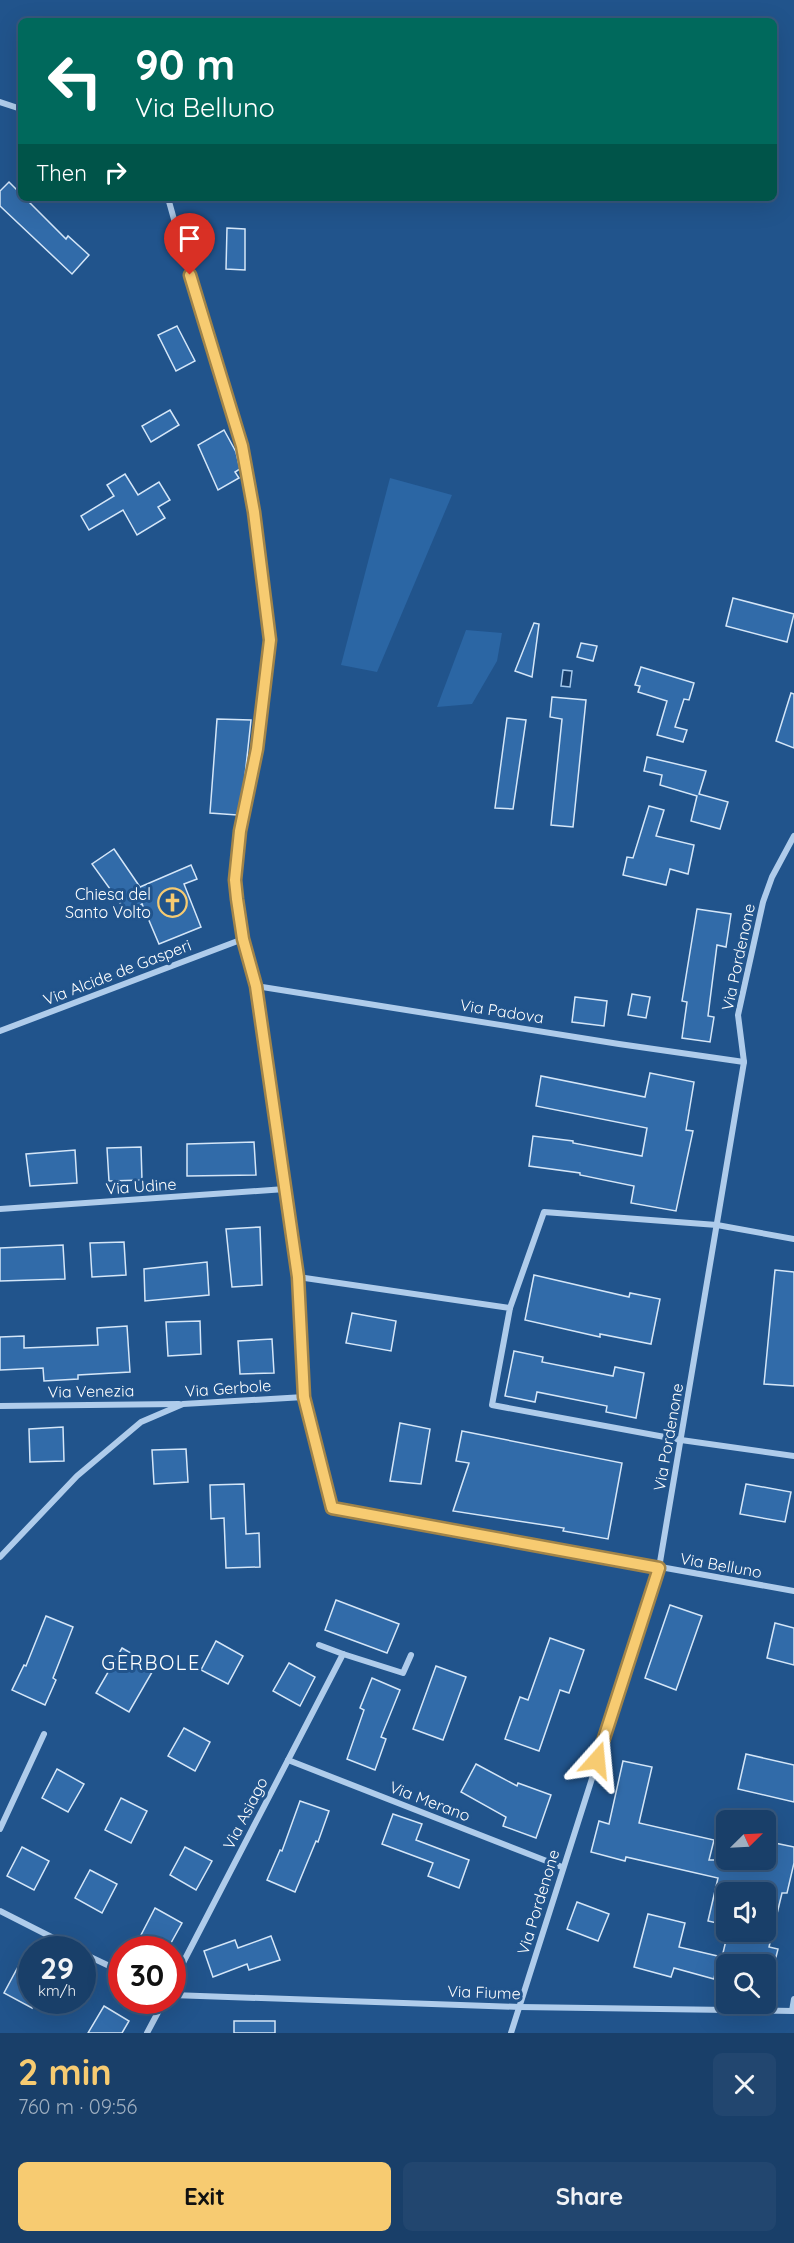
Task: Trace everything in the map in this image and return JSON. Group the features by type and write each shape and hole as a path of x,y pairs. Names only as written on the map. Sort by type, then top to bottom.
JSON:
{"street":[{"path":"0,102 18,108"},
{"path":"169,201 242,446 254,512 270,640 257,749 240,831 236,870 237,899 243,939 256,986 298,1277 304,1397"},
{"name":"Via Pordenone","path":"511,2033 659,1568 744,1062 738,1015 763,902 772,877 794,836"},
{"name":"Via Alcide de Gasperi","path":"0,1031 243,939"},
{"name":"Via Padova","path":"256,986 744,1062"},
{"name":"Via Udine","path":"0,1209 285,1189"},
{"path":"794,1239 717,1225 544,1212 510,1308 492,1405 681,1440 794,1456"},
{"path":"298,1277 510,1308"},
{"name":"Via Gerbole","path":"0,1557 77,1476 141,1422 183,1404 304,1397"},
{"name":"Via Belluno","path":"304,1397 332,1508 794,1591"},
{"name":"Via Venezia","path":"0,1406 183,1404"},
{"path":"319,1645 403,1673 411,1655"},
{"name":"Via Asiago","path":"186,1957 343,1654"},
{"path":"0,1829 44,1734"},
{"name":"Via Merano","path":"288,1760 562,1867"},
{"path":"0,1911 49,1936"},
{"name":"Via Fiume","path":"186,1995 520,2007 793,2011"},
{"path":"793,2011 794,1999"},
{"path":"147,2033 157,2014"}],"shaded area":[{"path":"390,478 452,495 377,672 341,665"},
{"path":"466,630 502,633 497,661 472,704 437,707"},
{"path":"563,670 572,671 570,687 561,686"}],"building":[{"path":"9,182 18,191 18,201 28,201 66,239 68,236 89,255 72,274 0,206 0,191"},
{"path":"227,228 245,229 245,270 226,269"},
{"path":"177,326 195,361 176,371 158,335"},
{"path":"170,410 179,425 151,442 142,426"},
{"path":"224,430 236,452 240,469 235,472 239,478 218,490 198,445"},
{"path":"125,474 138,495 159,482 170,500 158,507 165,518 137,535 123,510 89,530 81,516 114,496 107,485"},
{"path":"733,598 794,614 787,642 726,626"},
{"path":"534,623 539,624 532,677 515,671"},
{"path":"581,643 597,646 593,661 577,657"},
{"path":"641,667 694,683 689,700 684,699 675,727 687,730 683,742 657,735 667,701 638,692 640,686 635,685"},
{"path":"791,693 794,694 794,748 776,741"},
{"path":"552,697 586,700 573,827 551,825 562,719 550,717"},
{"path":"507,718 526,720 513,809 495,808"},
{"path":"217,719 251,720 244,785 237,815 210,813"},
{"path":"647,757 706,771 699,794 728,802 720,829 691,821 697,796 660,785 662,775 644,771"},
{"path":"649,806 664,810 656,836 694,845 688,874 670,869 666,885 623,875 627,857 633,858"},
{"path":"114,849 140,887 191,865 197,879 184,884 201,927 159,944 142,904 128,914 92,864"},
{"path":"697,909 731,914 726,947 717,945 708,1016 714,1017 710,1042 682,1038 687,1002 682,1001"},
{"path":"632,994 650,997 646,1018 628,1015"},
{"path":"575,997 607,1001 604,1026 572,1022"},
{"path":"650,1073 694,1082 686,1130 693,1131 676,1211 631,1203 634,1186 580,1175 580,1173 529,1166 533,1136 573,1141 573,1143 642,1156 647,1128 536,1106 541,1076 645,1097"},
{"path":"254,1142 256,1175 187,1176 187,1144"},
{"path":"141,1147 142,1180 109,1181 107,1148"},
{"path":"75,1150 77,1183 30,1186 26,1154"},
{"path":"260,1227 262,1285 232,1287 226,1229"},
{"path":"124,1242 126,1275 92,1277 90,1243"},
{"path":"63,1245 65,1279 0,1281 0,1248"},
{"path":"207,1262 209,1295 145,1301 144,1269"},
{"path":"775,1270 794,1272 794,1386 764,1384"},
{"path":"534,1275 629,1297 630,1293 660,1299 651,1344 600,1334 600,1337 525,1320"},
{"path":"352,1313 396,1321 391,1351 346,1343"},
{"path":"200,1321 201,1354 168,1356 166,1322"},
{"path":"127,1326 130,1372 78,1375 78,1379 44,1381 43,1368 0,1370 0,1337 24,1336 24,1348 98,1345 97,1328"},
{"path":"272,1339 274,1373 240,1374 238,1341"},
{"path":"514,1351 543,1357 542,1362 613,1376 615,1367 644,1373 636,1418 606,1412 607,1406 537,1392 535,1402 505,1396"},
{"path":"400,1423 430,1429 421,1484 390,1481"},
{"path":"63,1427 64,1461 30,1462 29,1429"},
{"path":"462,1431 622,1463 608,1539 563,1531 564,1528 453,1511 469,1463 456,1461"},
{"path":"186,1449 188,1482 154,1484 152,1450"},
{"path":"244,1484 246,1534 259,1533 260,1567 226,1568 224,1518 211,1519 210,1485"},
{"path":"746,1484 791,1492 785,1522 740,1514"},
{"path":"336,1600 399,1624 387,1653 325,1630"},
{"path":"670,1605 702,1616 676,1690 645,1678"},
{"path":"46,1616 73,1627 53,1678 56,1680 45,1705 12,1690 24,1665 26,1666"},
{"path":"775,1623 794,1628 794,1665 767,1658"},
{"path":"550,1638 584,1650 569,1693 560,1690 539,1751 505,1739 520,1697 528,1700"},
{"path":"216,1641 243,1656 228,1684 201,1670"},
{"path":"122,1648 155,1667 129,1712 96,1693"},
{"path":"289,1663 315,1677 300,1706 273,1691"},
{"path":"436,1666 466,1677 443,1740 413,1729"},
{"path":"372,1678 400,1690 381,1737 386,1739 375,1770 347,1759 364,1710 360,1708"},
{"path":"184,1728 210,1742 195,1771 168,1756"},
{"path":"746,1754 794,1765 794,1802 738,1789"},
{"path":"623,1761 652,1767 639,1823 714,1840 709,1860 716,1860 716,1870 776,1870 776,1843 794,1847 794,1863 787,1893 782,1893 776,1918 776,1882 717,1882 718,1878 626,1857 625,1861 591,1852 599,1821 609,1824"},
{"path":"476,1764 517,1786 518,1783 551,1795 536,1838 503,1826 506,1817 461,1792"},
{"path":"57,1769 84,1784 68,1812 42,1798"},
{"path":"121,1798 147,1811 131,1843 105,1830"},
{"path":"300,1801 329,1811 318,1842 316,1841 295,1892 267,1880 280,1850 282,1851"},
{"path":"393,1814 422,1824 416,1840 469,1860 459,1888 428,1876 433,1863 382,1844"},
{"path":"22,1847 49,1861 34,1890 7,1876"},
{"path":"185,1847 212,1861 196,1890 170,1875"},
{"path":"90,1870 117,1884 102,1913 75,1898"},
{"path":"716,1887 716,1923 708,1921"},
{"path":"577,1902 609,1914 598,1941 567,1929"},
{"path":"155,1908 182,1923 175,1936 141,1936"},
{"path":"648,1914 685,1923 679,1947 716,1956 714,1979 674,1968 671,1977 634,1967"},
{"path":"271,1936 280,1960 249,1970 247,1964 213,1977 204,1951 235,1940 238,1948"},
{"path":"726,1942 770,1942 769,1947 778,1949 776,1957 776,1954 723,1954"},
{"path":"18,1967 18,2000 4,1993"},
{"path":"104,2006 108,2008 108,2014 117,2014 129,2021 122,2033 88,2033"},
{"path":"234,2021 275,2021 275,2033 234,2033"}],"place":[{"name":"Chiesa del Santo Volto","path":"172,903"}],"district":[{"name":"GERBOLE","path":"151,1662"}],"route":[{"path":"190,275 242,446 254,512 270,640 257,749 240,831 235,880 243,939 256,986 298,1277 304,1397 332,1508 659,1568 597,1760"}]}
